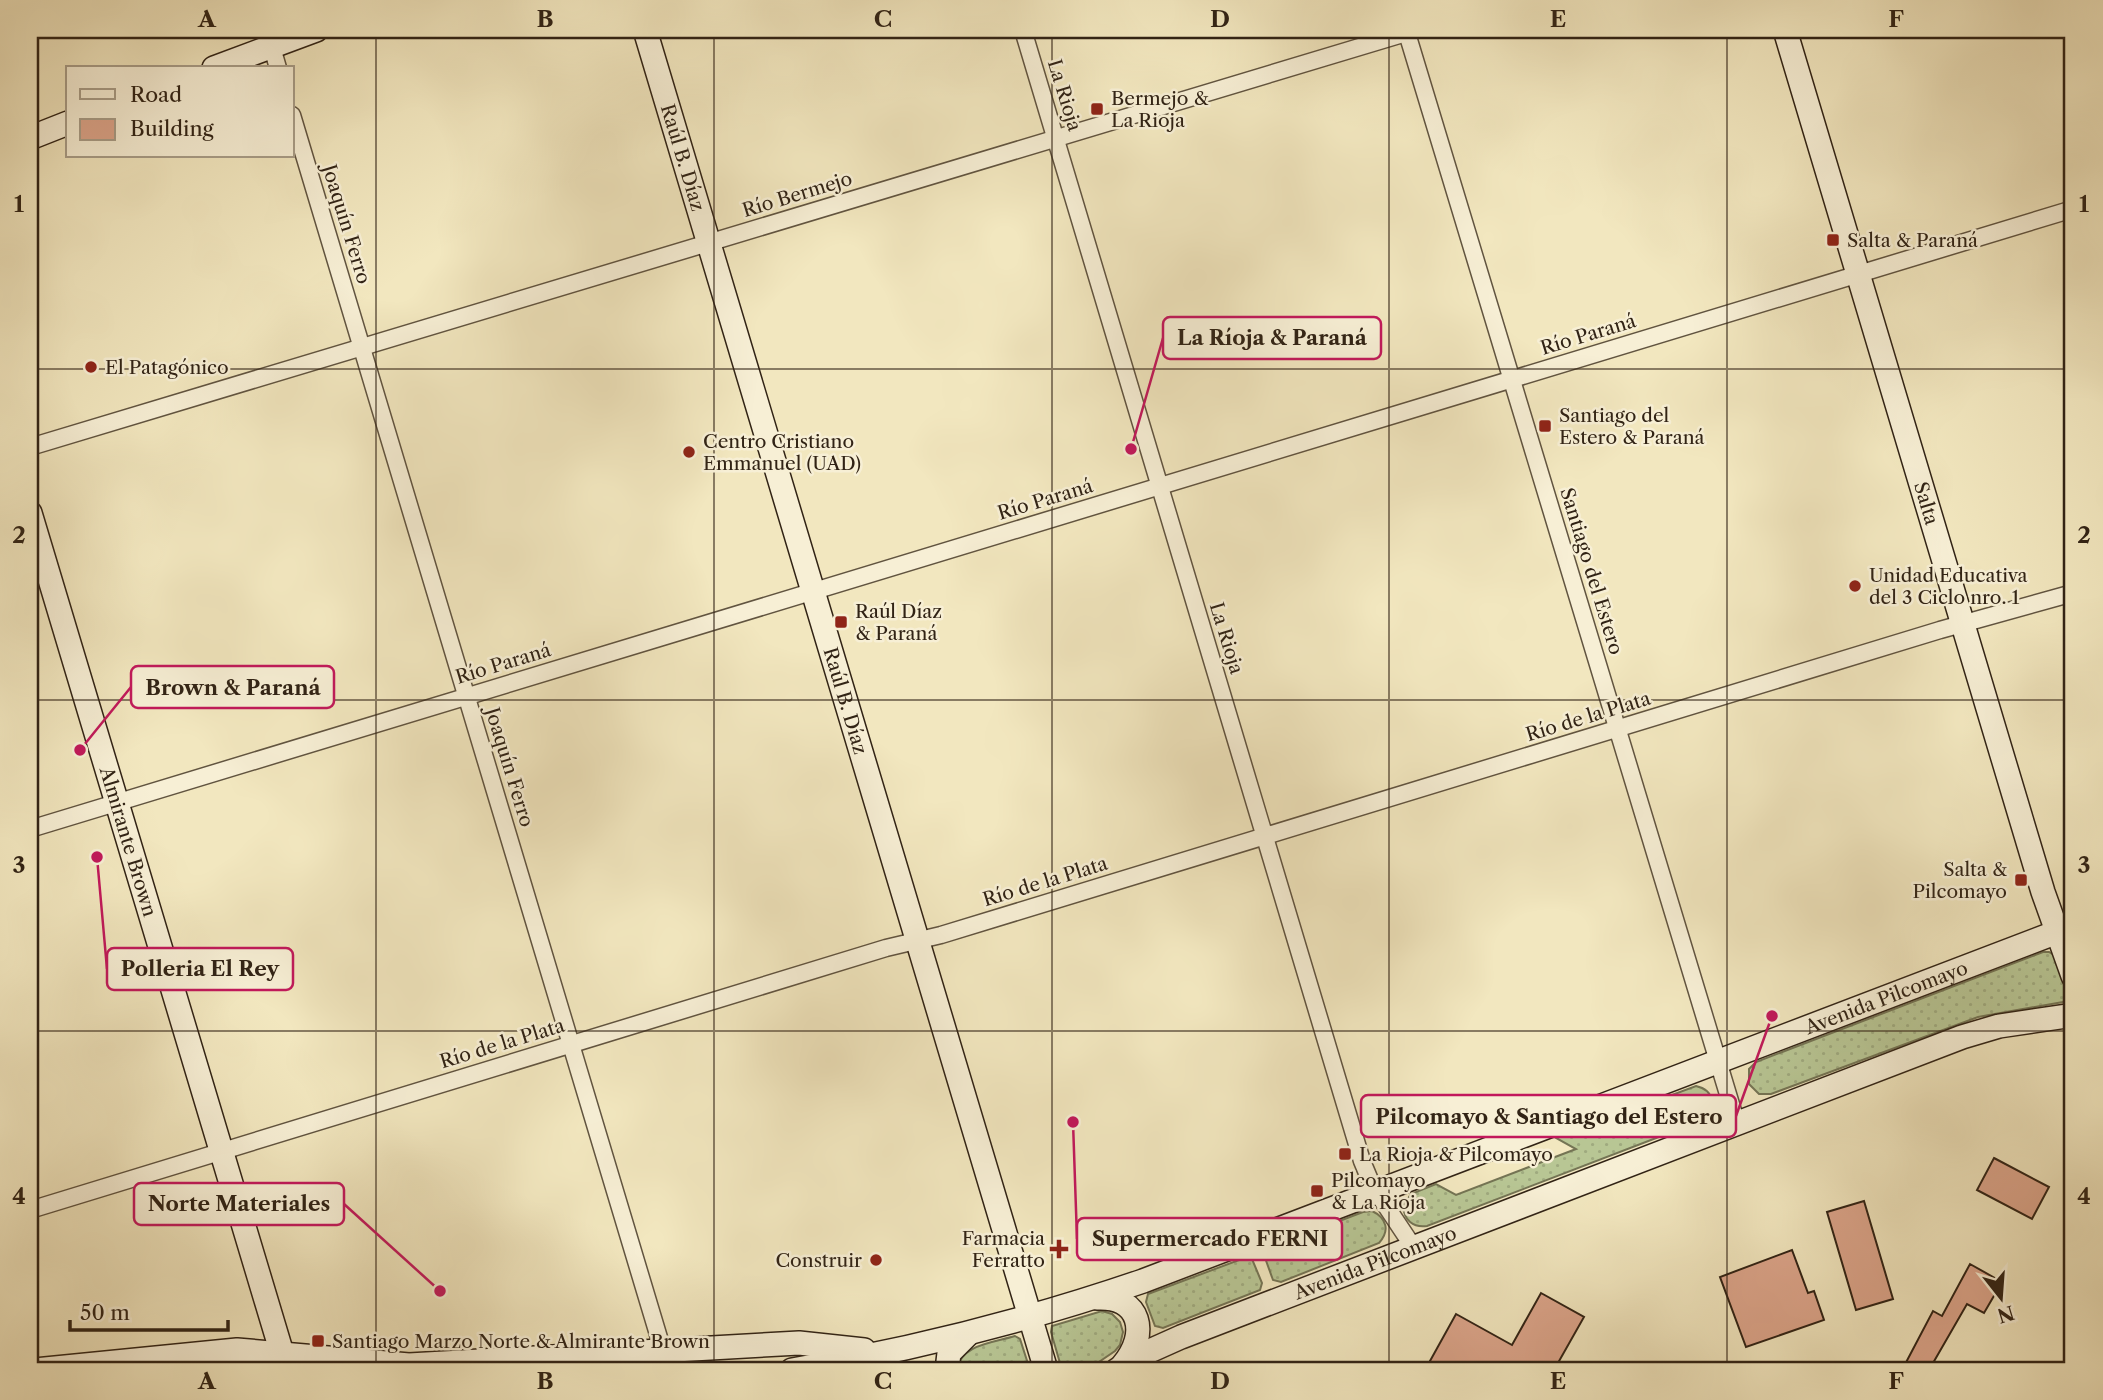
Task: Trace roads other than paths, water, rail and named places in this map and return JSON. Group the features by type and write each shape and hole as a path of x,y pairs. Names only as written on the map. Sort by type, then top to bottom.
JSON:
{"main road":[{"path":"220,66 316,30"},
{"name":"Raúl B. Díaz","path":"645,30 1046,1370"},
{"name":"Salta","path":"1785,30 1963,625 2065,929 2073,976"},
{"path":"30,138 66,124"},
{"name":"Almirante Brown","path":"30,513 284,1361"},
{"name":"Avenida Pilcomayo","path":"792,1370 968,1334 1090,1299 1162,1274 2065,929"},
{"name":"Avenida Pilcomayo","path":"1119,1369 1165,1343 1973,1033 2012,1023 2073,1015"},
{"path":"1090,1299 1107,1297 1118,1300 1134,1314 1139,1329 1138,1339 1129,1359 1119,1369"},
{"path":"947,1370 949,1353 968,1334"},
{"path":"35,1370 221,1350 284,1361 409,1365 799,1343 885,1353"}],"street":[{"name":"La Rioja","path":"1023,30 1362,1161 1377,1192 1414,1248"},
{"name":"Río Bermejo","path":"30,447 1410,31"},
{"name":"Santiago del Estero","path":"1410,31 1737,1124"},
{"name":"Joaquín Ferro","path":"294,122 663,1351"},
{"name":"Río Paraná","path":"30,829 2073,209"},
{"name":"Río de la Plata","path":"30,1210 886,948 941,935 2073,593"}],"place":[{"name":"Bermejo & La Rioja","path":"1097,109"},
{"name":"Salta & Paraná","path":"1833,240"},
{"name":"El Patagónico","path":"91,367"},
{"name":"Santiago del Estero & Paraná","path":"1545,426"},
{"name":"La Ríoja & Paraná","path":"1131,449"},
{"name":"Centro Cristiano Emmanuel (UAD)","path":"689,452"},
{"name":"Unidad Educativa del 3 Ciclo nro. 1","path":"1855,586"},
{"name":"Raúl Díaz & Paraná","path":"841,622"},
{"name":"Brown & Paraná","path":"80,750"},
{"name":"Polleria El Rey","path":"97,857"},
{"name":"Salta & Pilcomayo","path":"2021,880"},
{"name":"Pilcomayo & Santiago del Estero","path":"1772,1016"},
{"name":"Supermercado FERNI","path":"1073,1122"},
{"name":"La Rioja & Pilcomayo","path":"1345,1154"},
{"name":"Pilcomayo & La Rioja","path":"1317,1191"},
{"name":"Farmacia Ferratto","path":"1059,1249"},
{"name":"Construir","path":"876,1260"},
{"name":"Norte Materiales","path":"440,1291"},
{"name":"Santiago Marzo Norte & Almirante Brown","path":"318,1341"}]}
